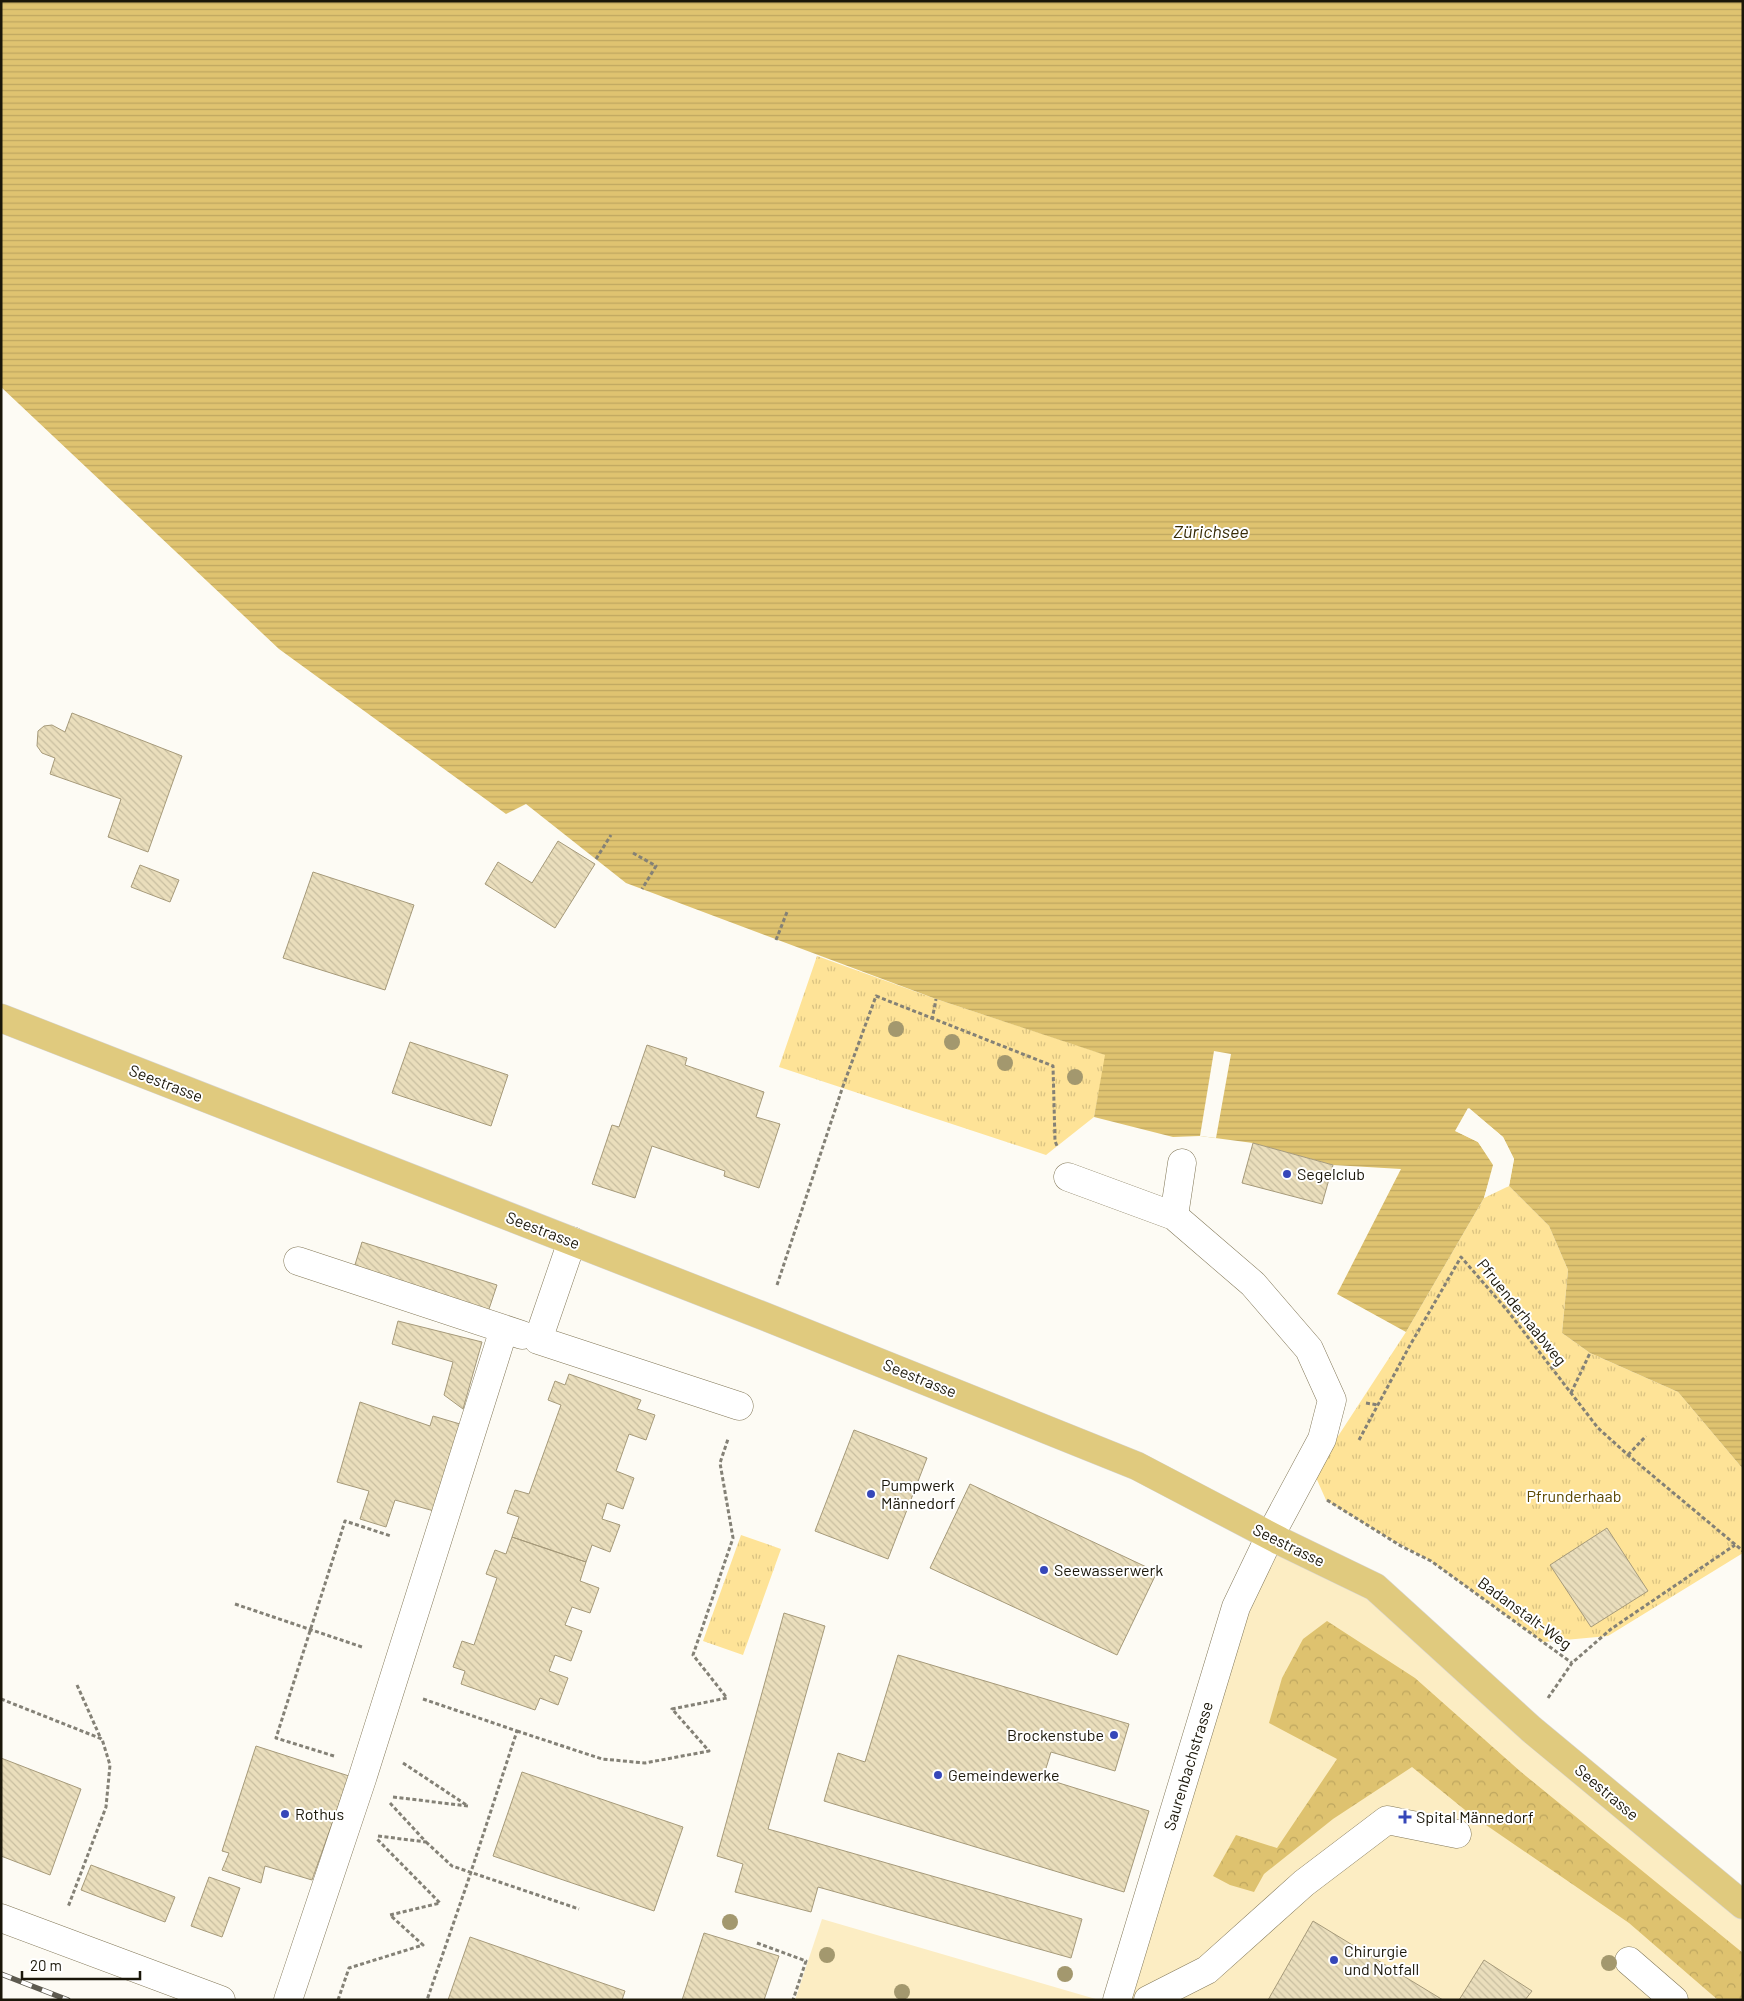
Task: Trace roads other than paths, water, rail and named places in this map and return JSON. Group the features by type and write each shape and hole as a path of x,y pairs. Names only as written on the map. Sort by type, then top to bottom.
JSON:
{"main road":[{"name":"Seestrasse","path":"1,1018 766,1317 1137,1466 1270,1536 1375,1587 1531,1729 1743,1905"}],"street":[{"path":"1068,1177 1174,1216 1182,1163"},
{"name":"Saurenbachstrasse","path":"1117,2000 1236,1607 1270,1536 1322,1438 1332,1400 1309,1350 1253,1284 1174,1216"},
{"path":"538,1340 572,1241"},
{"path":"298,1261 739,1406"},
{"path":"288,2000 366,1766 504,1328"},
{"path":"1148,2000 1207,1970 1304,1883 1387,1820 1457,1834"},
{"path":"1,1918 221,2000"},
{"path":"1629,1961 1674,2000"}],"water":[{"name":"Zürichsee","path":"1,1 1743,1 1743,1469 1678,1392 1590,1353 1562,1333 1568,1270 1549,1226 1509,1186 1514,1159 1503,1137 1469,1108 1456,1131 1478,1142 1494,1165 1484,1198 1406,1332 1337,1294 1401,1169 1333,1165 1253,1143 1200,1136 1173,1137 1094,1117 1105,1055 936,999 626,883 526,804 506,814 279,649 1,387"}],"railway":[{"path":"1,1974 68,2000"}],"place":[{"name":"Segelclub","path":"1287,1174"},
{"name":"Pumpwerk Männedorf","path":"871,1494"},
{"name":"Seewasserwerk","path":"1044,1570"},
{"name":"Brockenstube","path":"1114,1735"},
{"name":"Gemeindewerke","path":"938,1775"},
{"name":"Rothus","path":"285,1814"},
{"name":"Spital Männedorf","path":"1405,1817"},
{"name":"Chirurgie und Notfall","path":"1334,1960"}],"park label":[{"name":"Pfrunderhaab","path":"1574,1496"}]}
